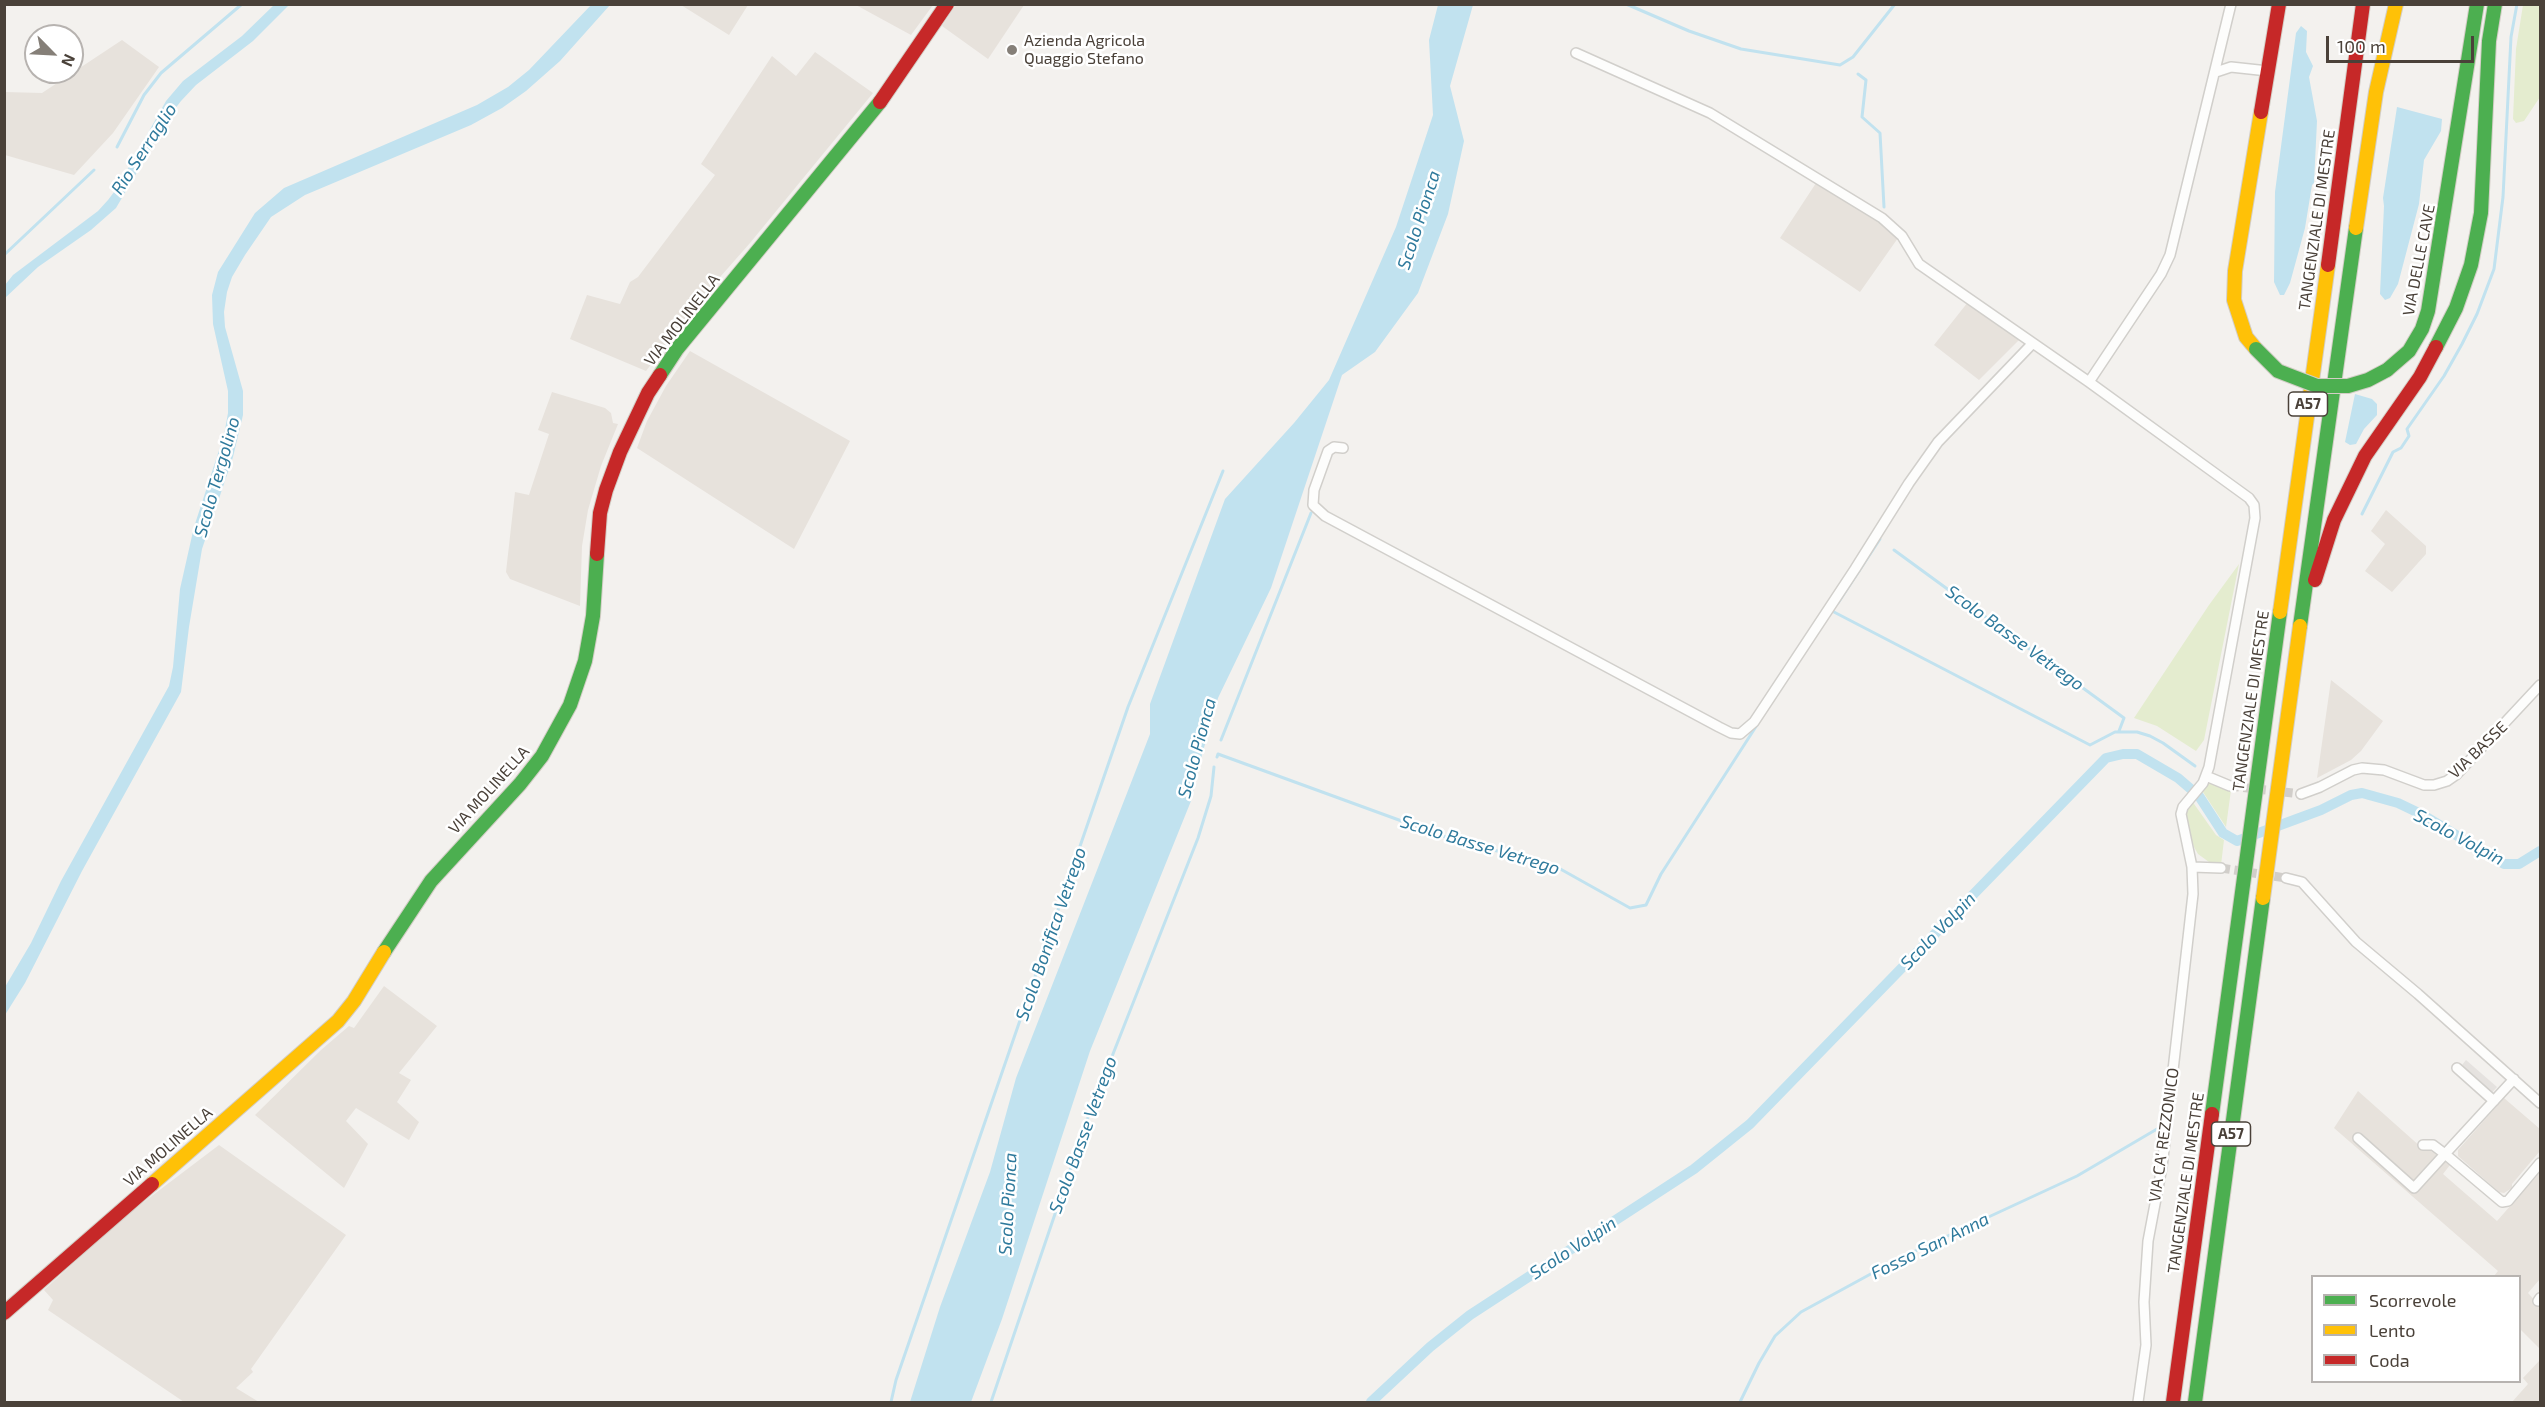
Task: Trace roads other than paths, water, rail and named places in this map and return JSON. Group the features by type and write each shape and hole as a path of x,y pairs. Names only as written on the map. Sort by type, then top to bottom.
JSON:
{"main road":[{"name":"VIA MOLINELLA","path":"4,1313 338,1021 354,1001 411,909 432,881 469,837 520,784 542,756 570,705 585,661 593,616 600,513 620,452 648,393 677,349 877,107 947,4"},
{"name":"VIA DELLE CAVE","path":"2279,4 2235,271 2234,300 2246,338 2256,350 2278,371 2317,386 2348,386 2368,380 2387,370 2409,351 2422,329 2428,311 2477,4"},
{"name":"TANGENZIALE DI MESTRE","path":"2173,1402 2363,4"},
{"name":"A57","path":"2195,1402 2325,438 2376,92 2396,4"},
{"name":"A57","path":"2287,720 2318,570 2334,520 2365,456 2420,377 2438,346 2456,308 2471,265 2478,235 2482,201 2489,41 2495,4"}],"street":[{"path":"2089,382 2161,274 2170,255 2231,4"},
{"path":"1576,53 1710,113 1882,218 1902,236 1919,264 2089,382 2249,498 2254,505 2255,518 2205,779 2230,786"},
{"path":"2216,72 2231,67 2268,70"},
{"path":"1343,448 1334,447 1328,451 1314,490 1313,506 1325,516 1719,727 1731,733 1740,734 1754,722 1938,442 2032,344"},
{"name":"VIA BASSE","path":"2301,794 2362,768 2384,770 2424,785 2447,781 2457,774 2541,685"},
{"name":"VIA CA' REZZONICO","path":"2138,1402 2146,1345 2144,1302 2148,1241 2163,1157 2193,894 2192,867 2181,814 2186,802 2205,779"},
{"path":"2192,867 2221,868"},
{"path":"2286,878 2302,882 2356,942 2541,1103"},
{"path":"2457,1068 2494,1101"},
{"path":"2358,1138 2414,1188 2514,1079"},
{"path":"2423,1145 2433,1145 2502,1202 2508,1201 2541,1164"}],"water":[{"name":"Rio Serraglio","path":"275,4 289,5 253,41 196,85 181,101 116,208 91,230 38,267 5,298 5,285 13,275 98,211 108,200 166,101 183,81 242,36"},
{"name":"Scolo Tergolino","path":"592,4 610,5 560,61 526,91 502,108 471,125 305,195 271,217 232,277 224,312 225,327 243,391 243,415 233,457 202,549 181,692 82,871 25,983 5,1015 5,987 169,686 173,667 180,589 194,527 224,435 228,413 228,391 213,324 212,295 218,272 255,213 284,188 477,105 508,87 529,70"},
{"name":"Scolo Pionca","path":"1438,5 1473,5 1450,86 1464,141 1448,214 1418,293 1375,352 1342,375 1271,588 1218,698 1191,801 1090,1051 1002,1319 971,1402 910,1402 940,1307 990,1172 1016,1078 1150,734 1150,704 1225,499 1294,423 1329,380 1396,227 1433,115 1429,40"},
{"path":"2301,26 2307,31 2306,52 2313,66 2309,77 2317,121 2314,183 2290,283 2284,295 2280,295 2274,282 2275,192 2296,33"},
{"path":"2397,107 2442,119 2441,131 2424,160 2419,204 2398,284 2390,298 2385,300 2380,294 2383,198"},
{"path":"2355,394 2372,399 2377,404 2377,415 2364,429 2356,444 2350,445 2345,442"}],"waterway":[{"path":"117,147 144,95 161,73 242,4"},
{"path":"1626,4 1689,31 1741,49 1840,65 1853,57 1895,4"},
{"path":"2362,514 2393,452 2401,448 2409,436 2407,429 2444,376 2462,344 2477,314 2494,269 2503,197 2511,37 2517,4"},
{"path":"1858,74 1866,80 1862,117 1880,133 1884,207"},
{"path":"4,255 94,170"},
{"name":"Scolo Bonifica Vetrego","path":"891,1402 896,1380 1128,707 1223,471"},
{"path":"1221,740 1311,513"},
{"name":"Scolo Basse Vetrego","path":"1838,603 1880,539"},
{"name":"Scolo Basse Vetrego","path":"1894,550 2124,718 2119,731"},
{"path":"1832,611 2090,745 2115,732 2137,732 2163,743 2195,766"},
{"name":"Scolo Basse Vetrego","path":"1217,757 1218,754 1451,839 1555,866 1630,908 1646,905 1661,874 1757,725"},
{"name":"Scolo Volpin","path":"1371,1402 1430,1347 1470,1315 1694,1169 1750,1124 2106,758 2137,754 2178,778 2199,796 2223,833 2237,841 2321,810 2351,795 2362,793 2398,803 2423,815 2504,864 2519,864 2540,851"},
{"name":"Scolo Basse Vetrego","path":"991,1402 1087,1120 1198,838 1211,796 1214,767"},
{"name":"Fosso San Anna","path":"1740,1402 1775,1336 1801,1312 1900,1258 2077,1176 2157,1129"}],"tunnel":[{"path":"2230,786 2301,794"},
{"path":"2221,868 2286,878"}],"place":[{"name":"Azienda Agricola Quaggio Stefano","path":"1012,50"}]}
